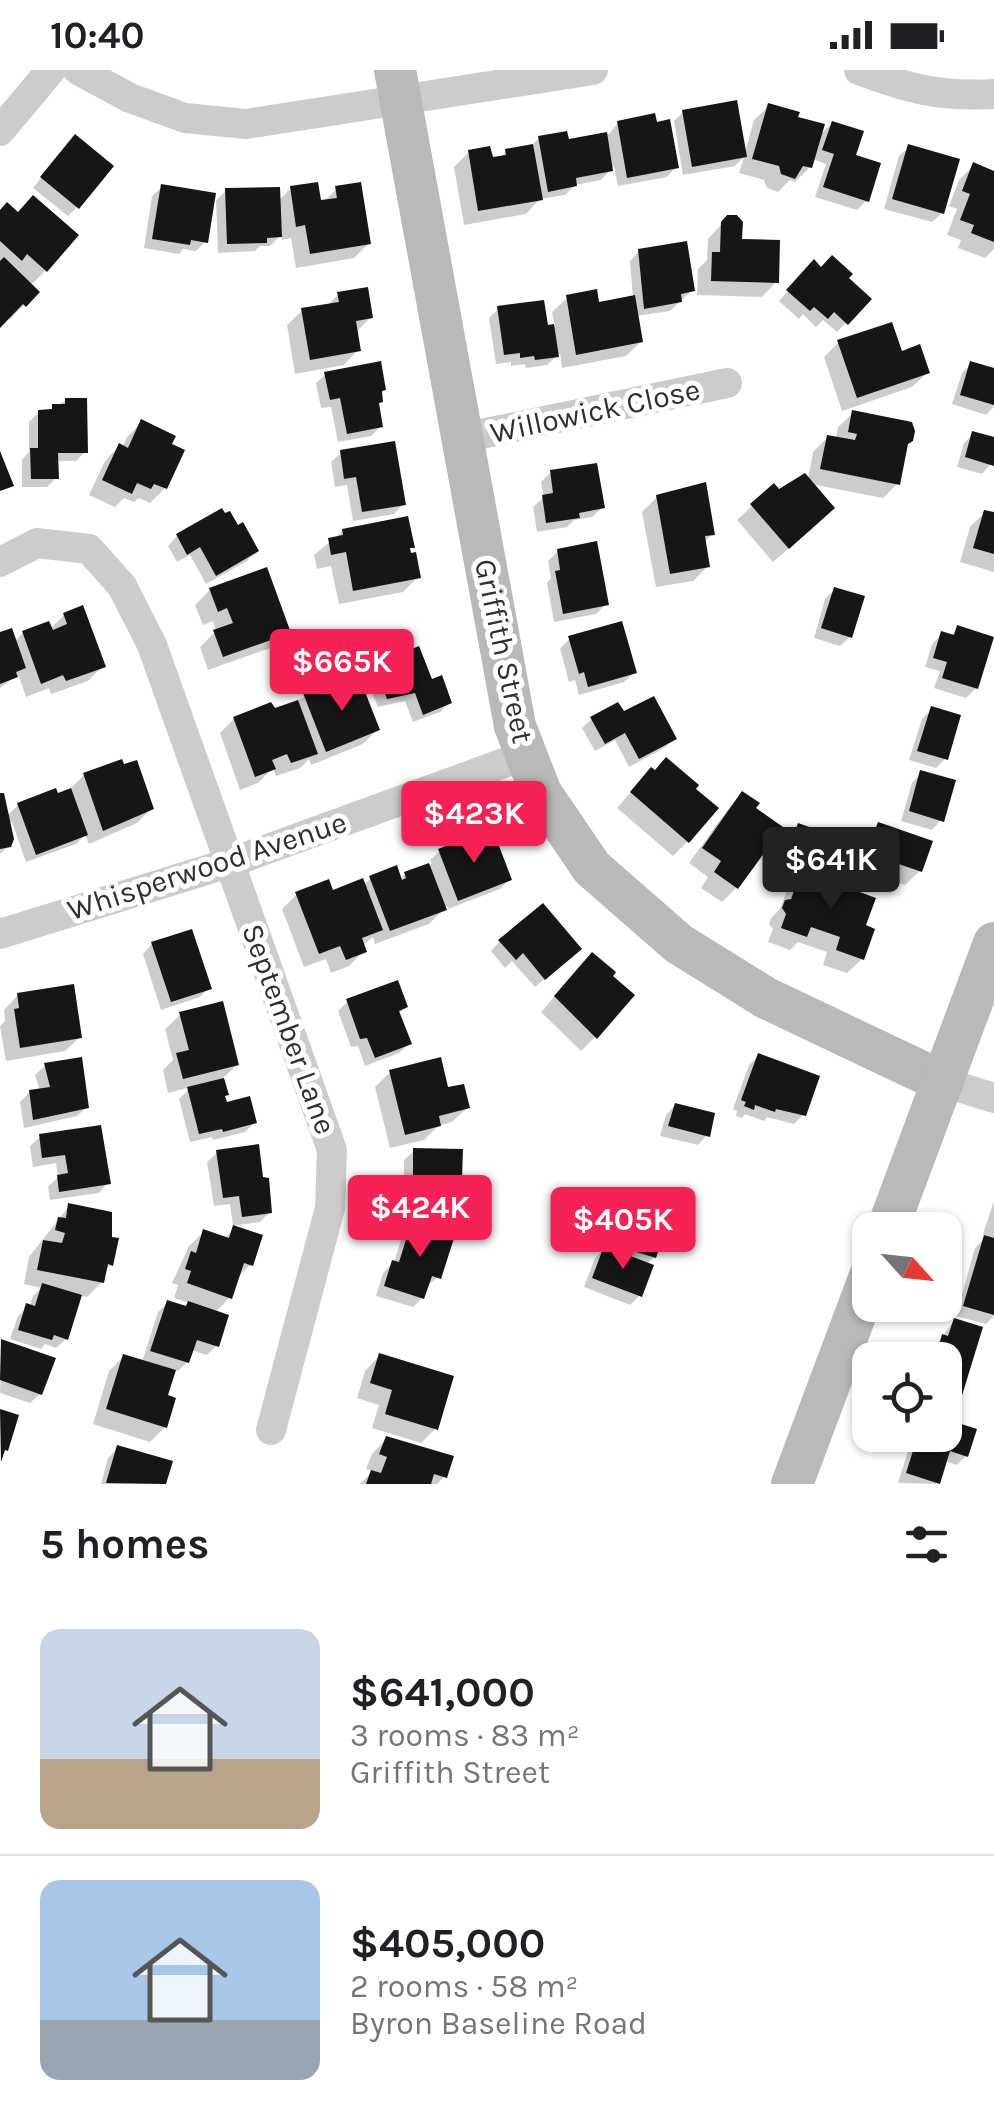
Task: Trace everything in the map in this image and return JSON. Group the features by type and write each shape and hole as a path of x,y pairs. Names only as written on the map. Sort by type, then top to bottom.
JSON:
{"street":[{"path":"0,131 51,70"},
{"path":"78,70 130,98 185,118 246,124 398,85 593,70"},
{"path":"859,70 902,87 952,96 994,94"},
{"name":"Griffith Street","path":"398,85 515,726 541,793 592,868 678,944 766,998 942,1082"},
{"name":"Willowick Close","path":"462,438 727,384"},
{"name":"September Lane","path":"0,562 37,543 89,550 122,586 152,645 332,1150 330,1208 271,1430"},
{"name":"Whisperwood Avenue","path":"0,934 229,863 526,755"},
{"path":"894,1212 994,943"},
{"path":"942,1082 994,1098"},
{"path":"792,1484 853,1322"}],"building":[{"path":"737,100 747,157 692,167 682,110"},
{"path":"768,103 825,124 812,168 803,166 795,179 781,174 779,166 752,159"},
{"path":"655,113 657,122 670,119 679,168 627,178 617,121"},
{"path":"832,121 864,131 856,155 881,163 869,202 823,187 834,154 822,150"},
{"path":"567,131 569,139 607,132 613,171 576,178 577,186 548,192 538,136"},
{"path":"75,134 114,166 79,209 40,177"},
{"path":"533,144 543,200 478,211 468,150 490,146 493,157 506,155 505,149"},
{"path":"908,144 960,159 944,214 892,199"},
{"path":"973,162 994,171 994,242 971,233 974,225 960,220 970,194 962,191"},
{"path":"318,182 321,200 337,198 335,186 361,182 371,244 310,254 305,225 296,227 290,186"},
{"path":"161,184 216,193 208,243 191,240 190,245 152,239"},
{"path":"280,187 282,237 267,238 267,243 227,244 225,188"},
{"path":"33,195 79,235 47,272 27,254 22,261 0,241 0,210 7,202 18,212"},
{"path":"727,215 737,215 743,222 742,239 780,240 779,283 711,281 712,252 720,252 721,222"},
{"path":"687,241 695,291 681,294 682,302 644,309 638,249"},
{"path":"832,255 872,299 848,325 834,312 828,319 814,307 810,311 786,290 814,259 821,267"},
{"path":"4,257 40,292 0,328 0,261"},
{"path":"368,287 373,318 356,321 361,351 310,360 301,308 339,302 337,292"},
{"path":"597,289 599,302 635,295 643,342 576,355 566,295"},
{"path":"544,300 548,325 554,324 559,357 535,360 534,356 520,358 520,353 504,355 497,306"},
{"path":"892,322 902,351 920,344 930,373 857,398 837,340"},
{"path":"381,361 386,390 382,391 383,402 379,403 383,427 347,434 340,398 330,400 324,372"},
{"path":"970,361 994,368 994,405 960,395"},
{"path":"65,398 87,398 88,453 58,453 59,479 31,479 30,448 38,448 38,410 65,404"},
{"path":"852,410 912,422 915,431 908,444 900,485 820,469 827,435 855,440 857,434 848,432"},
{"path":"141,419 176,436 172,444 185,450 167,489 154,484 151,489 137,483 132,494 102,480 119,443 128,448"},
{"path":"972,431 994,437 994,466 965,457"},
{"path":"395,441 406,505 362,512 356,477 344,479 340,450"},
{"path":"0,451 14,486 0,491"},
{"path":"597,463 605,508 579,513 580,518 546,523 542,495 553,493 550,470"},
{"path":"805,473 835,508 789,549 750,504 774,483 779,489"},
{"path":"706,482 715,535 705,536 710,567 670,574 656,495"},
{"path":"222,508 225,513 230,511 238,525 243,522 259,551 216,576 200,547 187,555 176,534"},
{"path":"984,510 994,512 994,554 973,548"},
{"path":"408,516 415,548 410,548 411,553 416,552 421,578 353,591 346,552 331,555 328,538 343,535 342,529"},
{"path":"597,541 609,605 563,614 555,571 560,570 557,549"},
{"path":"267,567 291,633 223,657 213,630 233,623 227,608 218,612 209,588"},
{"path":"834,587 865,596 852,638 821,628"},
{"path":"83,605 106,667 66,681 63,675 41,684 22,631 49,621 53,630 67,624 63,613"},
{"path":"622,621 637,673 588,687 584,672 579,674 568,636"},
{"path":"957,625 994,637 978,689 942,678 947,662 933,658 941,631 954,635"},
{"path":"12,628 26,668 16,672 18,677 0,684 0,632"},
{"path":"404,644 407,651 419,646 432,679 442,675 452,703 423,715 415,693 387,699 381,682 371,686 363,667 390,657 388,650"},
{"path":"360,679 380,730 326,752 303,693 321,687 323,693"},
{"path":"654,696 677,739 639,759 625,733 605,744 590,717 618,702 624,711"},
{"path":"298,700 318,754 291,763 287,754 272,760 276,769 255,777 233,717 271,702 275,708"},
{"path":"931,706 961,715 948,760 917,751"},
{"path":"666,757 719,808 689,843 630,792 651,767 655,770"},
{"path":"122,759 124,764 137,760 154,809 103,831 83,773"},
{"path":"920,770 956,780 944,822 909,811"},
{"path":"56,788 58,793 71,788 88,835 36,855 17,803"},
{"path":"742,791 760,803 756,808 783,827 738,889 714,872 721,861 702,848"},
{"path":"0,793 4,793 14,839 11,847 0,849"},
{"path":"878,822 933,841 922,872 884,859 882,865 851,855 847,868 789,849 798,823 854,843 855,839 870,844"},
{"path":"479,837 481,843 496,838 512,880 458,901 438,849"},
{"path":"429,863 447,910 390,931 369,876 397,865 402,880 406,878 404,872"},
{"path":"824,871 856,883 854,890 876,898 866,925 875,929 864,960 836,950 840,937 811,927 807,937 781,928 786,914 782,908 785,900 791,899 801,873 821,880"},
{"path":"363,878 383,930 362,938 367,952 346,960 340,946 319,954 295,892 329,879 333,890"},
{"path":"543,903 582,949 545,980 523,953 516,960 498,940"},
{"path":"192,929 212,989 171,1002 151,942"},
{"path":"592,952 635,995 597,1039 554,996"},
{"path":"398,980 408,1007 399,1011 412,1044 375,1058 367,1038 360,1039 346,999"},
{"path":"74,984 82,1038 20,1048 14,1009 19,1008 17,993"},
{"path":"223,1001 239,1065 183,1079 176,1053 189,1050 179,1012"},
{"path":"758,1053 820,1076 806,1116 744,1106 746,1102 741,1100"},
{"path":"82,1057 89,1108 33,1120 29,1090 50,1087 44,1063"},
{"path":"441,1057 448,1087 464,1084 470,1108 439,1116 441,1126 405,1135 389,1070"},
{"path":"224,1078 227,1102 250,1096 257,1123 199,1134 187,1087"},
{"path":"675,1103 715,1113 710,1137 668,1126"},
{"path":"101,1125 111,1184 59,1192 57,1175 68,1173 65,1155 42,1158 39,1134"},
{"path":"259,1144 263,1177 269,1178 272,1213 242,1217 239,1196 223,1198 216,1150"},
{"path":"413,1148 463,1149 462,1178 472,1177 471,1196 433,1195 433,1210 403,1210 404,1175 413,1176"},
{"path":"68,1203 112,1212 112,1237 119,1238 113,1266 108,1264 104,1283 37,1270 43,1240 62,1243 65,1233 55,1230 58,1217 66,1218"},
{"path":"637,1219 666,1228 656,1258 627,1249"},
{"path":"412,1221 455,1235 441,1279 432,1276 424,1299 384,1286 392,1260 399,1262"},
{"path":"233,1225 263,1235 253,1266 244,1263 232,1299 187,1283 191,1271 185,1269 191,1251 196,1253 203,1229 229,1238"},
{"path":"984,1235 994,1238 994,1315 963,1306"},
{"path":"604,1246 654,1265 642,1297 592,1278"},
{"path":"42,1283 82,1295 68,1340 54,1335 52,1340 18,1330 26,1303 35,1306"},
{"path":"167,1300 186,1306 188,1301 229,1315 219,1347 197,1340 189,1363 150,1351"},
{"path":"962,1320 983,1327 962,1395 962,1342 940,1342 942,1334 948,1336 953,1322"},
{"path":"1,1339 56,1358 42,1395 0,1380"},
{"path":"379,1353 454,1376 438,1430 385,1414 392,1390 370,1383"},
{"path":"123,1354 176,1370 168,1395 176,1398 167,1428 106,1409"},
{"path":"0,1409 19,1415 1,1462"},
{"path":"962,1424 977,1429 968,1457 953,1452 962,1452"},
{"path":"386,1436 454,1456 447,1478 434,1474 431,1484 366,1484 371,1470 381,1473 387,1457 379,1454"},
{"path":"117,1445 173,1461 166,1484 106,1483"},
{"path":"913,1452 950,1452 940,1484 906,1473"}]}
